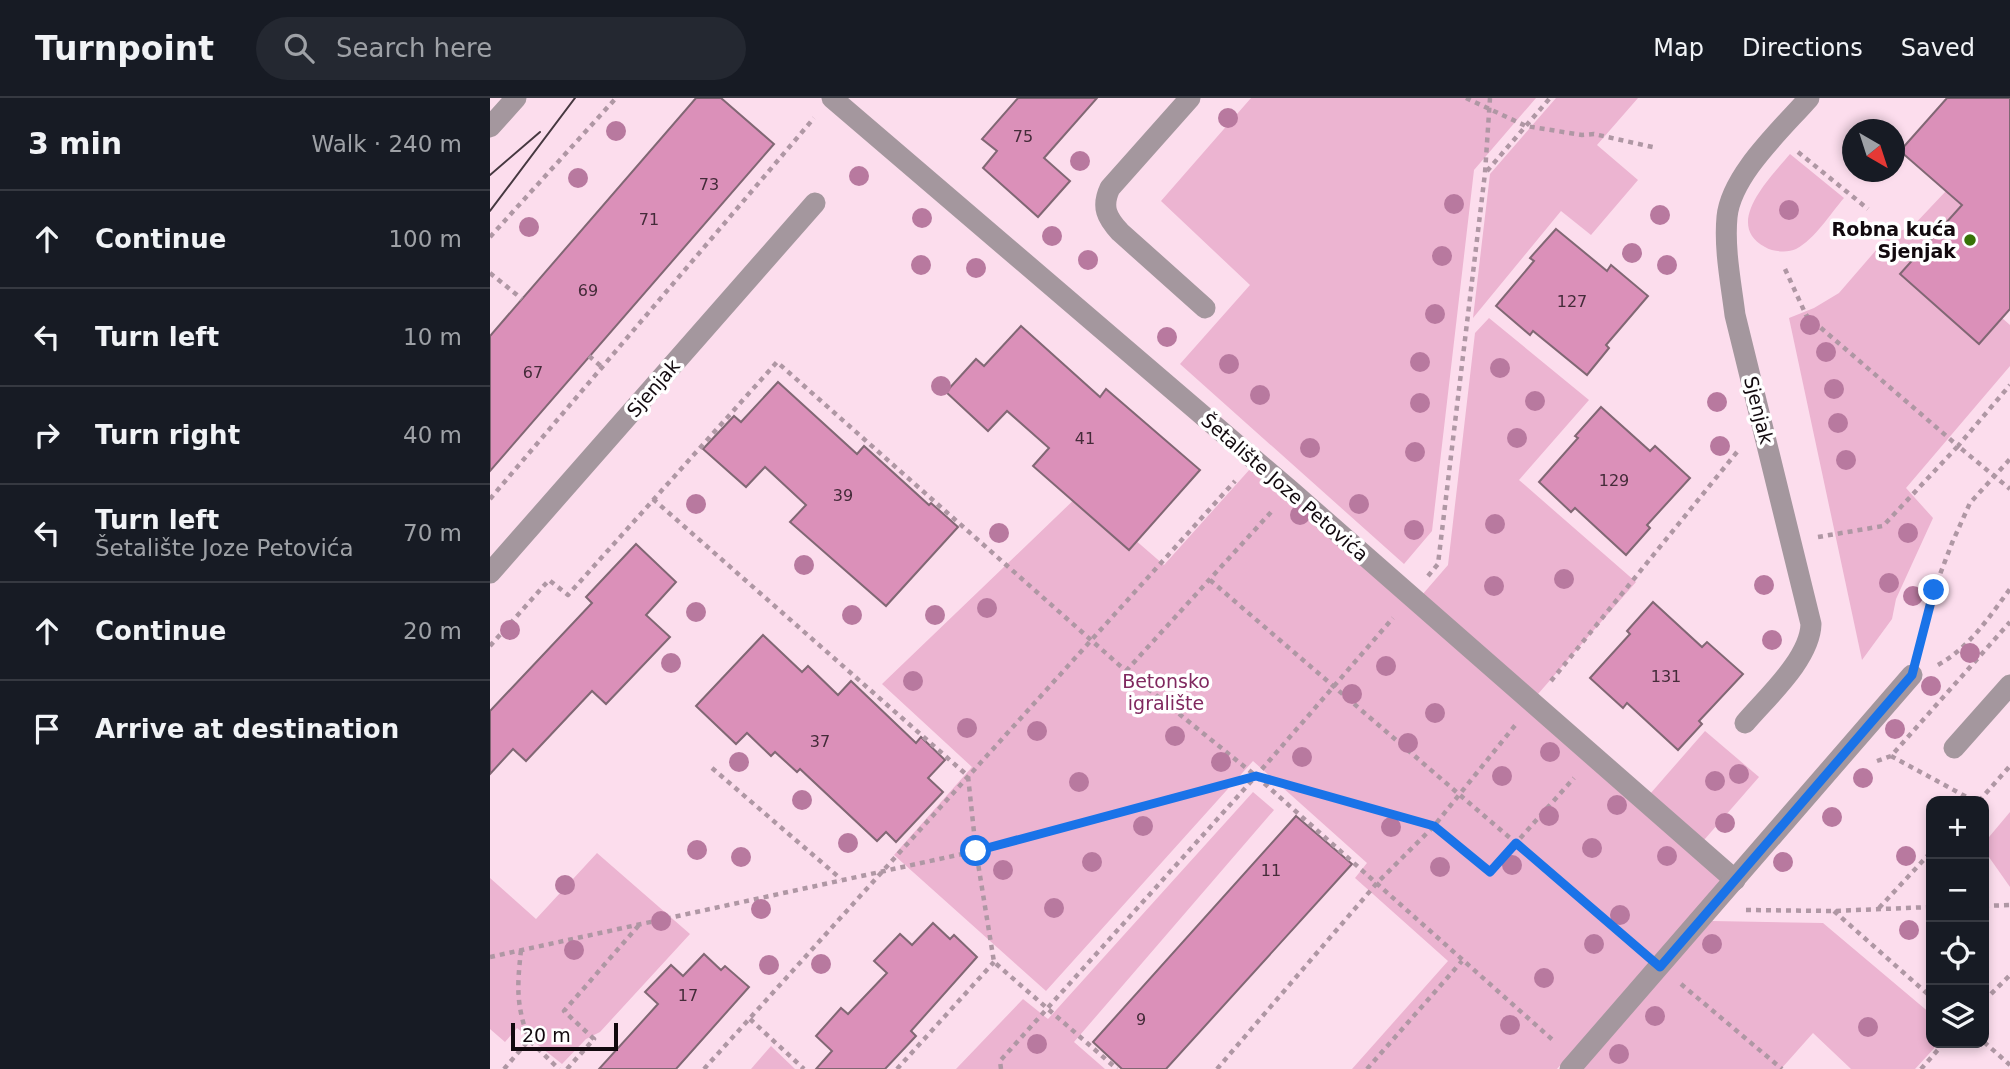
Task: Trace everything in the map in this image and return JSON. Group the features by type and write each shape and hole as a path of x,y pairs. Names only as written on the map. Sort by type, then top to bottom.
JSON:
{"street":[{"path":"490,127 516,98"},
{"path":"1190,98 1110,188 1104,209 1120,232 1205,307"},
{"name":"Sjenjak","path":"1745,723 1793,667 1811,636 1811,624 1735,315 1727,215 1733,196 1745,175 1809,98"},
{"name":"Šetalište Joze Petovića","path":"827,103 1255,460 1735,880"},
{"name":"Sjenjak","path":"490,573 815,203"},
{"path":"1574,1065 1912,675"},
{"path":"1954,748 2010,685"}],"path":[{"path":"490,237 616,98"},
{"path":"1466,98 1526,126 1582,135 1594,134 1657,148"},
{"path":"1000,1069 1000,1061 1256,776 1438,564 1485,173 1490,98"},
{"path":"1485,173 1550,98"},
{"path":"490,499 827,103"},
{"path":"1776,135 1868,209"},
{"path":"1785,269 1806,315 2009,487"},
{"path":"490,273 522,299"},
{"path":"589,356 602,368"},
{"path":"490,646 549,580 568,595 777,362 1126,671 1256,776 1574,1065"},
{"path":"1791,542 1883,526 1958,446 2010,385"},
{"path":"1912,675 1934,590 1970,503 2010,459"},
{"path":"704,1069 1255,460"},
{"path":"1126,671 1291,491"},
{"path":"653,499 968,776 976,851 994,962 1117,1069"},
{"path":"1210,580 1782,1069"},
{"path":"1912,675 1926,671 1962,649 2010,589"},
{"path":"1868,764 1891,756 2010,622"},
{"path":"490,957 976,851 1256,776 1434,826 1490,872 1593,756"},
{"path":"1891,756 1965,796"},
{"path":"1983,796 2010,766"},
{"path":"712,768 841,879"},
{"path":"1879,908 1926,857"},
{"path":"1989,906 2010,905"},
{"path":"1710,909 1833,911 1926,907"},
{"path":"1833,911 1926,993"},
{"path":"567,1069 594,1039 564,1011 639,925"},
{"path":"521,950 517,990 520,1014 528,1040 559,1069"},
{"path":"1367,1069 1462,961"},
{"path":"897,1069 994,962"},
{"path":"1989,996 2010,975"},
{"path":"750,1018 804,1069"},
{"path":"504,1069 528,1040"},
{"path":"1989,1046 2010,1065"},
{"path":"1921,1069 1940,1048"}],"green space":[{"path":"1251,98 1536,98 1474,170 1432,531 1404,564 1180,364 1250,285 1161,201"},
{"path":"1556,98 1638,98 1597,145 1638,180 1591,235 1561,211 1473,318 1490,174"},
{"path":"1790,154 1844,198 1803,245 1793,250 1776,251 1765,247 1753,237 1748,226 1749,213 1763,187"},
{"path":"1946,191 1961,205 1900,274 1979,344 2002,318 2010,325 2010,366 1906,488 1933,518 1896,599 1892,619 1862,660 1789,318 1814,308 1839,293 1890,234 1912,227"},
{"path":"1489,318 1589,400 1519,480 1636,582 1538,694 1422,595 1448,565 1475,333"},
{"name":"Betonsko igralište","path":"1259,459 1727,879 1557,1069 1352,1069 1448,961 1355,878 1367,863 1253,761 1046,991 894,855 972,767 882,684 1081,493 1164,565"},
{"path":"1705,731 1759,777 1704,840 1650,794"},
{"path":"1253,792 1274,810 1074,1042 1105,1069 956,1069 1023,999 1048,1019"},
{"path":"2010,812 2010,887 1989,857 1989,837"},
{"path":"597,853 690,934 600,1032 586,1039 562,1064 517,1028 505,1042 490,1029 490,878 536,919"},
{"path":"1712,921 1823,923 1926,1010 1926,1048 1934,1048 1915,1069 1851,1069 1813,1033 1781,1069 1580,1069"},
{"path":"771,1046 795,1069 751,1069"}],"building":[{"path":"696,98 721,98 774,144 490,471 490,336"},
{"path":"1018,98 1097,98 1044,158 1070,181 1038,217 983,168 997,151 982,139"},
{"name":"Robna kuća Sjenjak","path":"1947,98 2010,98 2010,309 1979,344 1900,274 1962,205 1905,155 1905,145"},
{"path":"1556,229 1607,271 1611,265 1648,296 1606,345 1609,348 1587,375 1533,331 1530,335 1496,306 1534,261 1530,258"},
{"path":"1021,326 1100,397 1106,389 1200,470 1129,550 1033,466 1049,448 1007,411 988,431 946,392 976,359 984,366"},
{"path":"778,382 857,454 864,446 929,505 931,503 958,527 886,606 790,522 806,505 765,467 746,487 703,449 734,416 741,422"},
{"path":"1601,407 1650,451 1655,446 1690,478 1647,525 1650,528 1626,555 1575,508 1571,512 1539,482"},
{"path":"636,544 676,582 646,615 670,637 606,704 592,691 526,761 513,749 490,774 490,711 592,603 586,597"},
{"path":"1653,602 1702,647 1707,642 1743,674 1699,721 1702,724 1678,750 1627,703 1623,708 1590,678 1630,634 1627,631"},
{"path":"763,635 802,672 808,666 838,695 851,681 916,743 921,737 945,760 928,778 943,792 896,842 886,832 877,841 800,769 797,772 775,752 771,756 747,733 736,744 696,706"},
{"path":"1296,816 1352,864 1166,1069 1122,1069 1093,1042"},
{"path":"933,923 950,939 954,935 977,957 911,1031 916,1036 885,1069 816,1069 832,1051 816,1036 841,1008 848,1014 887,973 874,961 900,934 912,945"},
{"path":"704,954 721,970 725,966 749,987 676,1069 599,1069 658,1004 645,992 671,965 683,976"}],"tram line":[{"path":"490,211 575,98"},
{"path":"490,175 540,132"}],"place":[{"name":"Robna kuća Sjenjak","path":"1970,240"}],"route":[{"path":"976,851 1256,776 1434,826 1490,872 1516,843 1660,967 1912,675 1934,590"}]}
